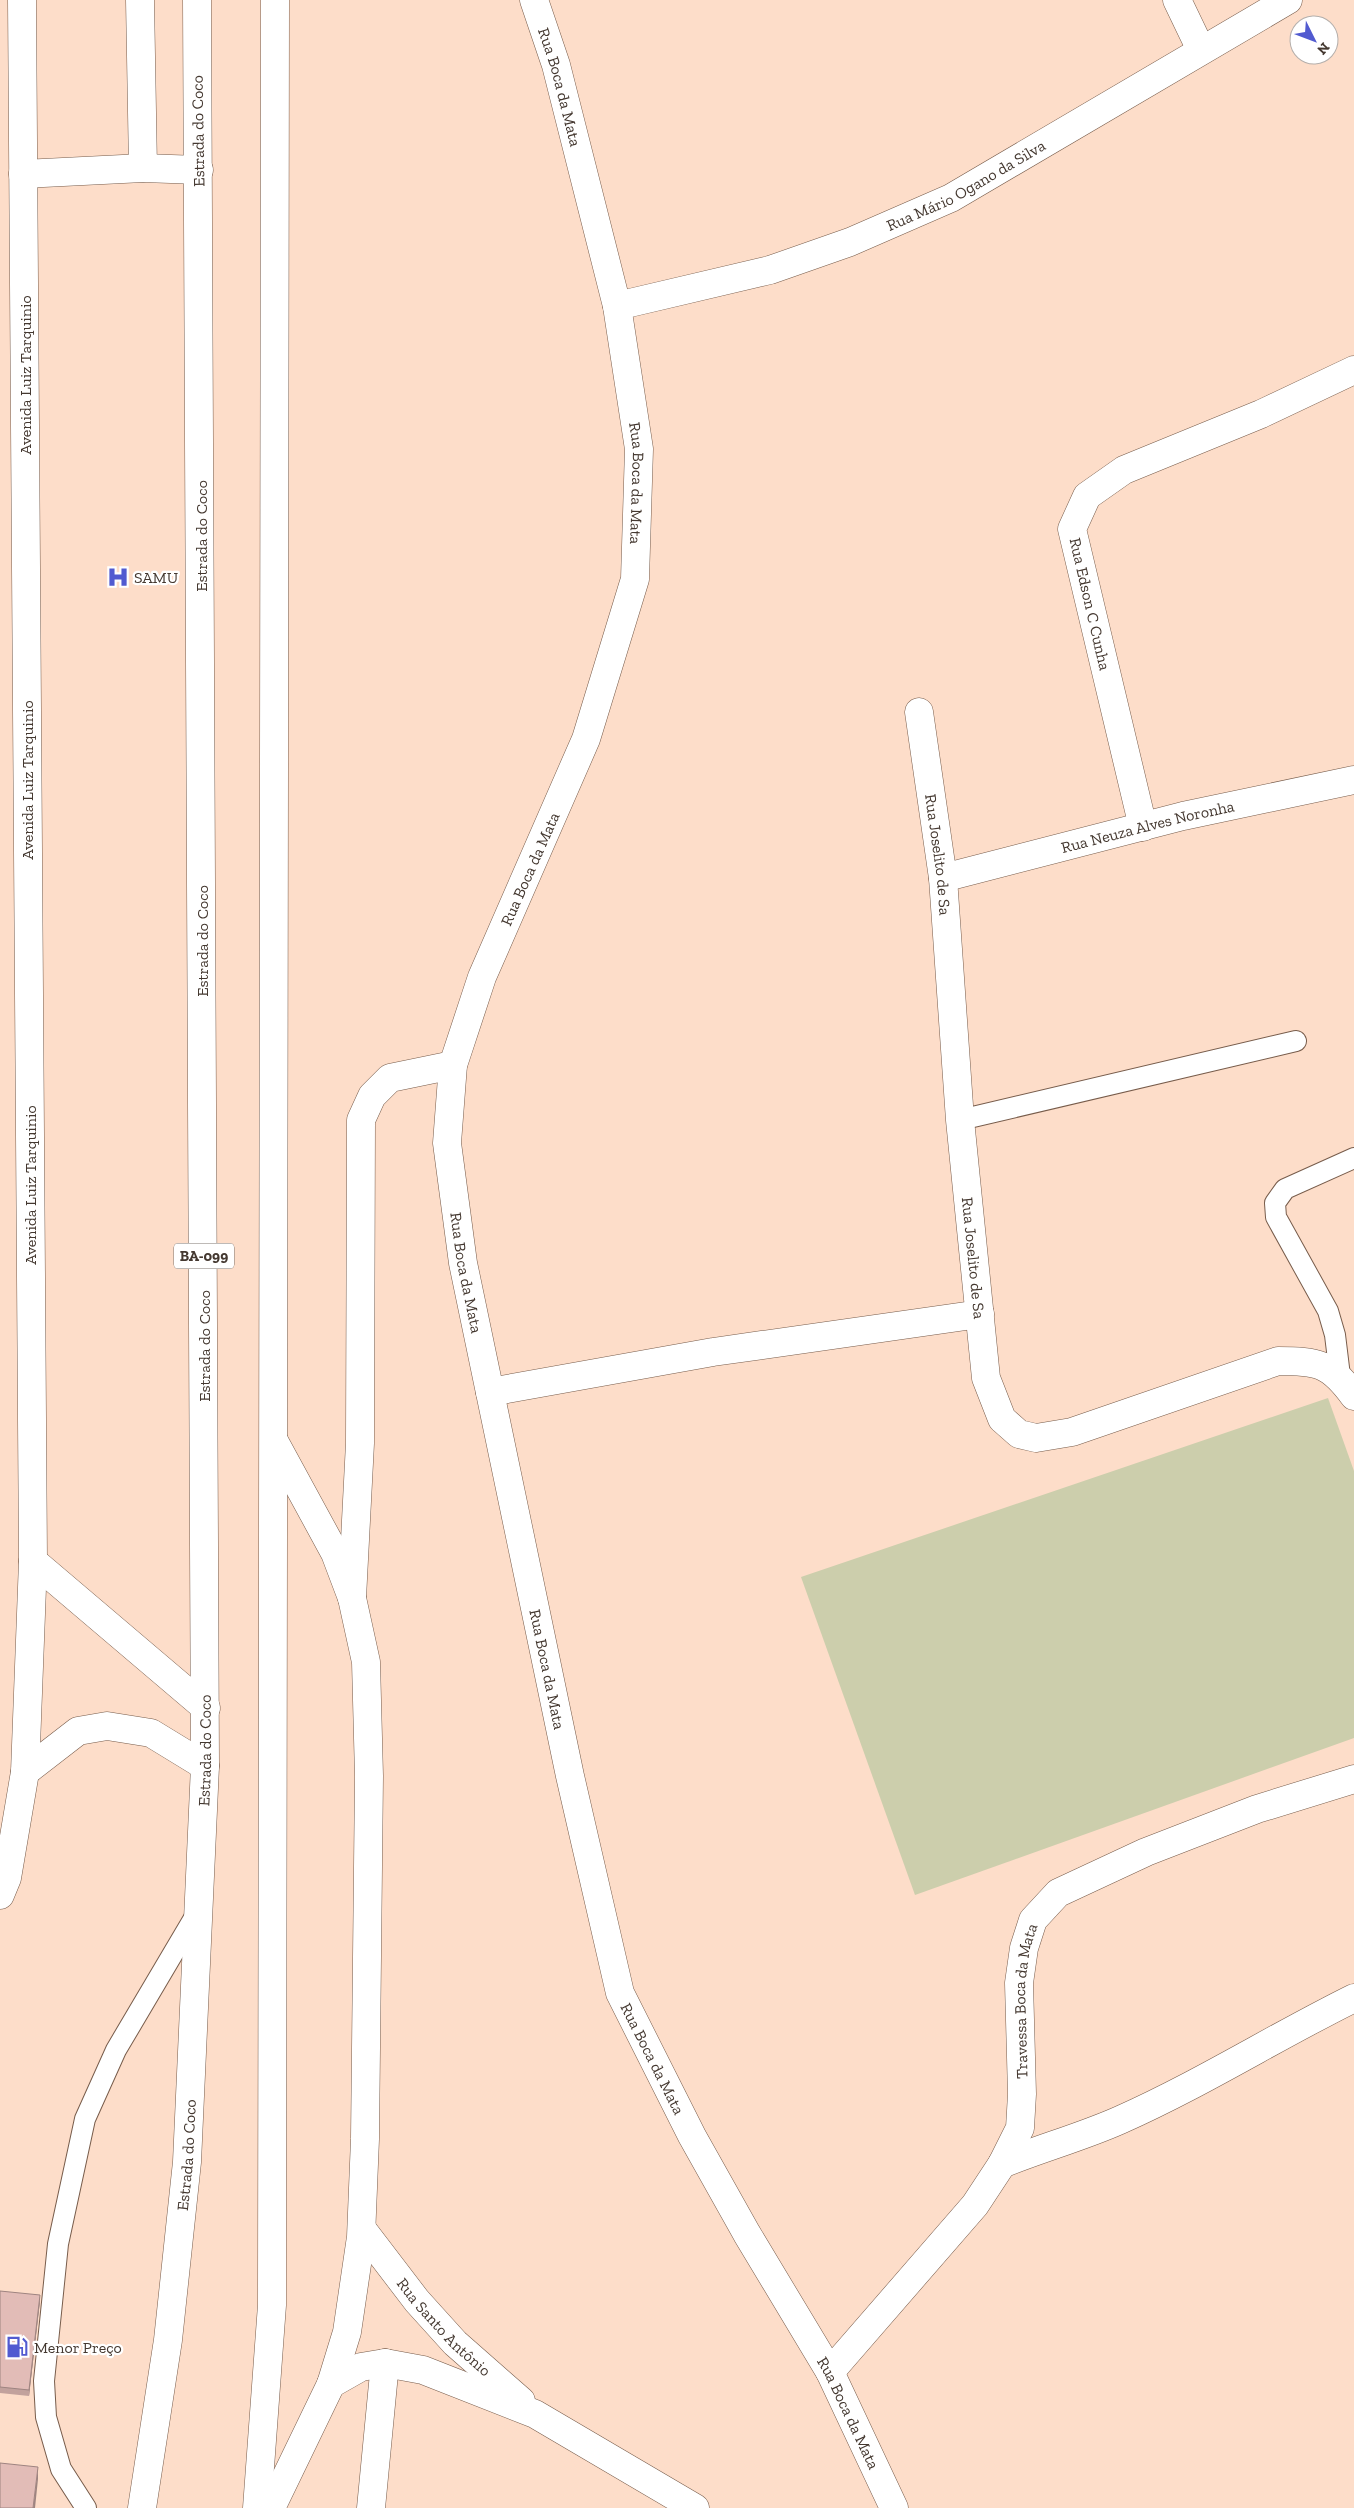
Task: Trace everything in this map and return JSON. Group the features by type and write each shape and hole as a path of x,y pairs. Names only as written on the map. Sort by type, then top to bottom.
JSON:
{"main road":[{"name":"Avenida Luiz Tarquinio","path":"0,1895 8,1878 25,1772 33,1561 22,0"},
{"path":"140,0 143,168"},
{"name":"Estrada do Coco","path":"142,2508 168,2340 187,2162 205,1766 197,0"},
{"path":"257,2508 272,2305 275,0"},
{"name":"Rua Boca da Mata","path":"534,0 556,65 617,306 639,449 635,579 586,739 482,977 453,1065 447,1143 463,1263 570,1776 620,1993 692,2136 747,2234 830,2372 894,2508"},
{"path":"1177,0 1201,50"},
{"name":"Rua Mário Ogano da Silva","path":"617,306 770,270 850,242 951,198 1288,0"},
{"path":"23,174 143,168 199,170"},
{"name":"Rua Edson C Cunha","path":"1142,827 1072,529 1087,496 1124,470 1261,414 1354,370"},
{"name":"Rua Joselito de Sa","path":"919,712 943,878 960,1120 986,1378 1002,1419 1019,1434 1036,1438 1072,1432 1278,1362 1312,1361 1347,1386"},
{"name":"Rua Neuza Alves Noronha","path":"943,878 1142,827 1354,780"},
{"path":"352,1598 360,1443 361,1120 372,1096 390,1078 453,1065"},
{"path":"490,1392 713,1352 980,1314"},
{"path":"271,2508 331,2384 346,2332 362,2229 369,1766 366,1662 352,1598 335,1553 273,1437"},
{"path":"33,1561 206,1708"},
{"path":"25,1772 78,1731 107,1726 151,1733 205,1766"},
{"name":"Travessa Boca da Mata","path":"830,2372 975,2205 1002,2164 1020,2128 1022,2094 1019,1982 1024,1948 1033,1920 1058,1893 1146,1852 1257,1809 1354,1779"},
{"path":"1002,2164 1120,2120 1207,2077 1305,2022 1354,1998"},
{"name":"Rua Santo Antônio","path":"362,2229 416,2302 455,2342 535,2414"},
{"path":"371,2508 385,2363"},
{"name":"Rua Santo Antônio","path":"331,2384 361,2367 385,2363 423,2370 535,2414 695,2508"}],"lane":[{"path":"960,1120 1296,1041"},
{"path":"1347,1386 1328,1311 1276,1217 1275,1203 1285,1189 1354,1158"},
{"path":"86,2508 61,2469 46,2417 44,2381 58,2244 85,2119 116,2050 198,1912"}],"green space":[{"path":"1328,1398 1354,1471 1354,1738 915,1895 801,1577"}],"building":[{"name":"Menor Preço","path":"0,2291 40,2295 29,2390 0,2387"},
{"path":"0,2463 38,2467 33,2508 0,2508"}],"place":[{"name":"SAMU","path":"118,577"},
{"name":"Menor Preço","path":"17,2347"}]}
